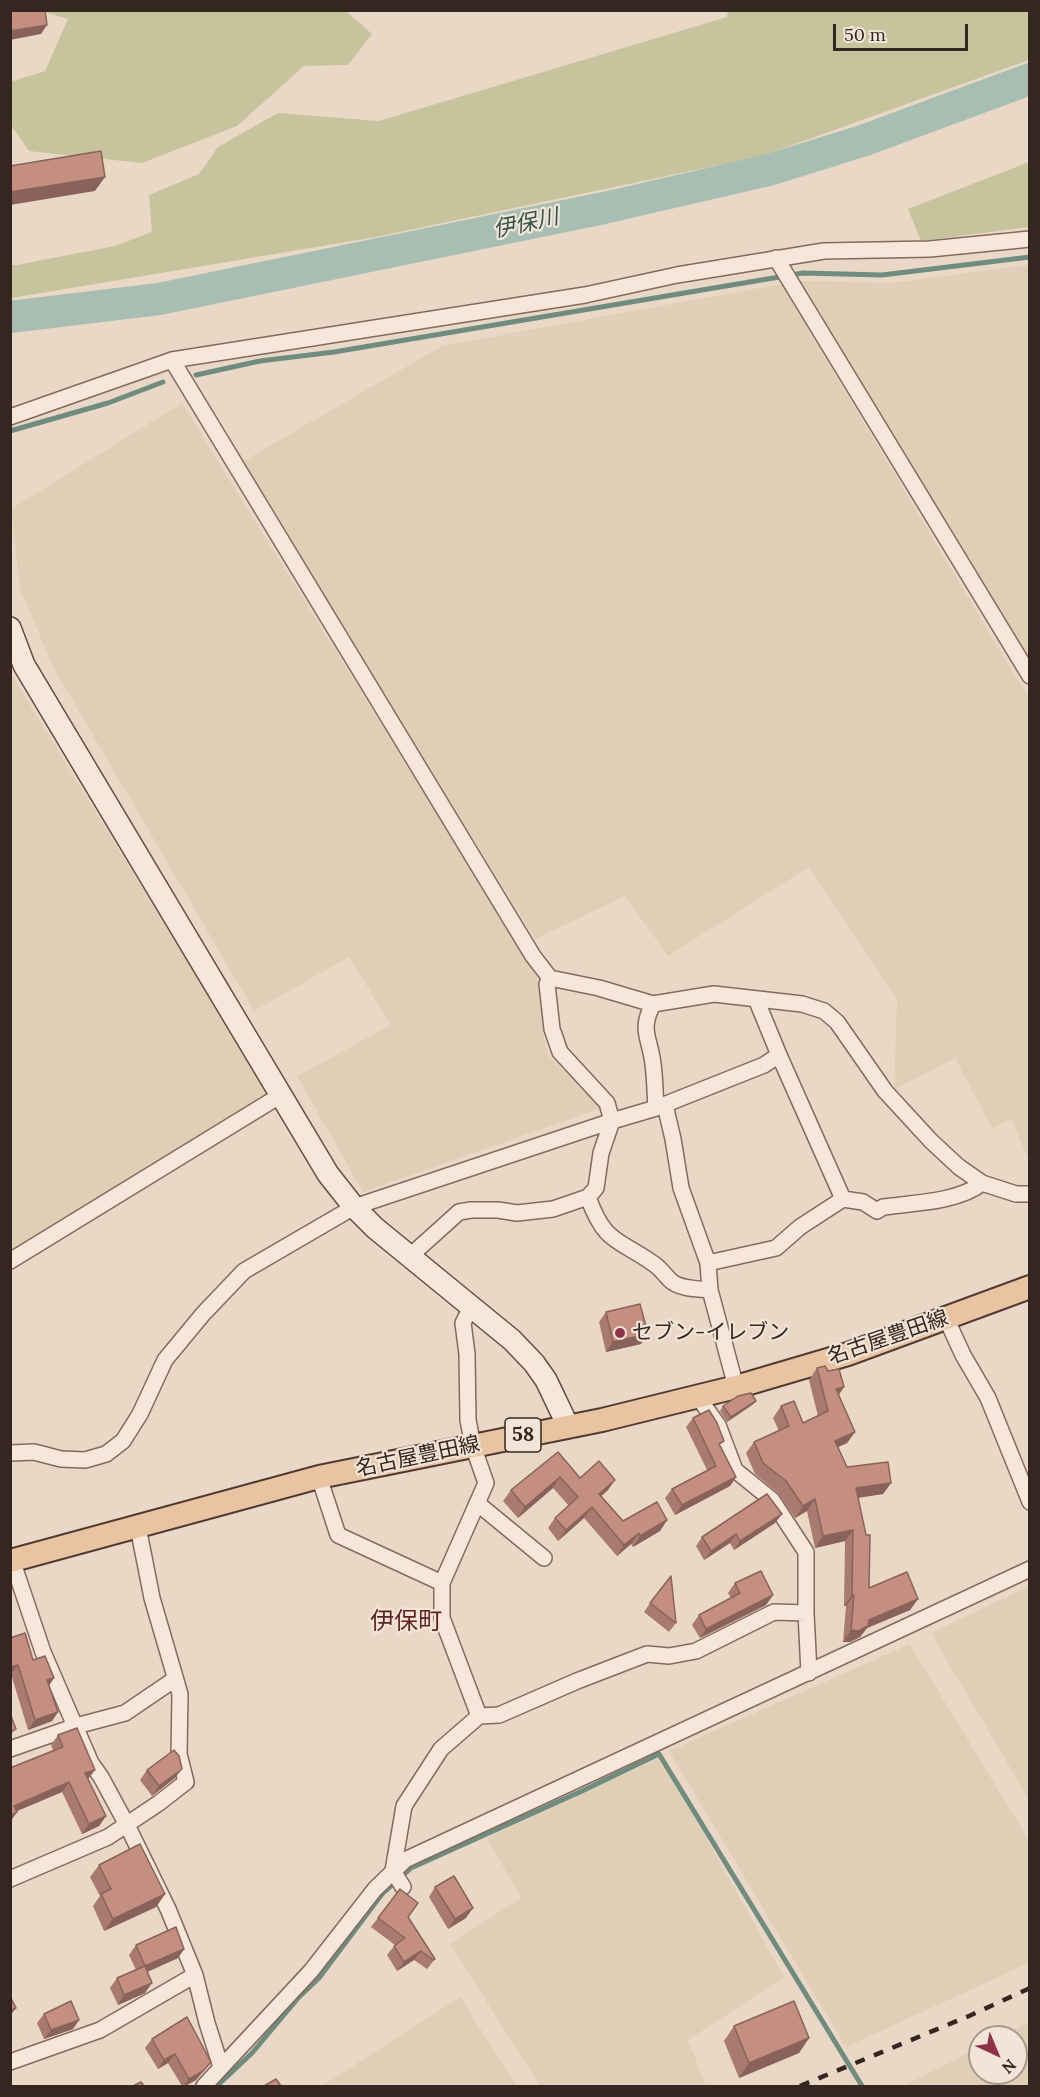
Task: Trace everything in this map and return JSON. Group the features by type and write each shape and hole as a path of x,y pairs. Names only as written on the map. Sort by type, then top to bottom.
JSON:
{"main road":[{"name":"名古屋豊田線","path":"11,1560 319,1477 568,1426 736,1387 848,1354 1029,1287"}],"street":[{"path":"10,417 172,360 585,295 677,274 778,262 824,251 930,249 1029,239"},
{"path":"778,262 1029,676"},
{"path":"172,360 527,946 550,978 599,988 653,1004 714,994 802,1004 824,1011 837,1023 885,1091 931,1141 960,1167 982,1184 1016,1194 1029,1194"},
{"path":"10,628 24,665 328,1174 354,1207 375,1228 512,1340 534,1363 546,1380 568,1426"},
{"path":"409,1257 459,1212 498,1210 516,1213 544,1210 577,1202 588,1197 596,1188 601,1153 612,1121 607,1103 560,1052 552,1029 547,984 550,978"},
{"path":"756,999 843,1199"},
{"path":"653,1004 645,1019 647,1041 661,1106 673,1139 681,1188 708,1263 710,1290 736,1387"},
{"path":"10,1453 34,1452 61,1459 85,1460 106,1454 123,1441 141,1414 165,1360 203,1314 244,1272 354,1207 661,1106 764,1065 779,1055"},
{"path":"10,1261 281,1095"},
{"path":"708,1263 776,1248 800,1227 843,1199 863,1202 877,1211 883,1207 944,1198 973,1191 982,1184"},
{"path":"588,1197 595,1216 606,1233 656,1265 672,1283 694,1289 710,1290"},
{"path":"471,1307 463,1323 468,1420 473,1446 486,1483 442,1583 442,1618 479,1716"},
{"path":"946,1318 963,1355 988,1398 1029,1502"},
{"path":"698,1397 718,1425 735,1470 772,1500 806,1552 809,1673"},
{"path":"319,1477 338,1535 442,1583"},
{"path":"477,1503 544,1558"},
{"path":"10,1880 95,1845 186,1782 179,1754 180,1694 152,1598 138,1527"},
{"path":"11,1560 43,1652 90,1763 101,1777 127,1825 168,1909 195,1975 221,2067"},
{"path":"204,2086 311,1971 375,1889 397,1878 405,1860 1029,1569"},
{"path":"397,1878 404,1806 441,1749 479,1716 499,1715 647,1654 669,1656 696,1651 774,1612 806,1613"},
{"path":"10,1749 76,1726 125,1713 175,1678"},
{"path":"10,2062 100,2030 195,1975"}],"shaded area":[{"path":"40,11 348,11 372,34 348,65 304,66 237,126 142,163 29,151 11,125 10,82 45,71 68,19"},
{"path":"728,11 1029,11 1029,60 762,156 376,237 11,298 11,265 115,246 152,232 149,195 199,174 218,147 278,113 379,121 727,17"},
{"path":"1029,162 1029,227 921,241 908,209"},
{"path":"1030,265 1029,658 799,281 891,283"},
{"path":"781,284 1029,699 1029,1160 1011,1119 992,1129 955,1058 894,1090 897,999 809,867 668,956 625,896 535,939 242,462 442,346"},
{"path":"182,403 537,976 544,1039 549,1056 601,1108 363,1192 297,1076 391,1025 349,957 254,1011 52,665 20,588 11,509"},
{"path":"10,672 268,1094 11,1250 10,1250"},
{"path":"1029,1586 1029,1800 931,1633"},
{"path":"910,1644 1029,1841 1029,1963 846,2047 669,1751"},
{"path":"661,1757 784,1977 688,2040 706,2086 540,2086 450,1944 521,1898 487,1838"},
{"path":"460,1997 517,2086 322,2086"},
{"path":"1029,2022 1029,2086 904,2086 968,2053 968,2085 1028,2085 1028,2025 1023,2025"}],"building":[{"path":"10,10 45,10 47,25 10,31"},
{"path":"101,151 105,177 10,192 10,166"},
{"path":"640,1304 648,1334 613,1342 606,1312"},
{"path":"825,1366 828,1371 839,1369 844,1387 836,1389 855,1432 835,1441 847,1467 888,1462 891,1483 856,1488 866,1535 870,1535 869,1588 907,1572 918,1599 869,1620 868,1626 858,1631 851,1630 854,1595 852,1595 853,1530 823,1536 815,1499 803,1506 786,1481 763,1463 754,1442 789,1426 781,1406 794,1401 803,1423 828,1411 817,1368"},
{"path":"751,1393 756,1401 731,1417 723,1406 738,1396"},
{"path":"709,1410 724,1441 719,1444 736,1477 682,1505 672,1489 716,1466 693,1418"},
{"path":"558,1452 580,1478 599,1461 615,1480 599,1494 623,1521 657,1502 667,1520 640,1536 639,1533 624,1545 592,1507 566,1530 555,1518 578,1497 560,1477 525,1507 511,1490"},
{"path":"767,1494 782,1514 740,1541 736,1534 711,1551 702,1537"},
{"path":"761,1571 773,1595 706,1629 699,1615 740,1593 735,1583"},
{"path":"671,1576 676,1623 650,1603"},
{"path":"25,1633 33,1660 45,1656 54,1678 47,1680 58,1712 35,1720 18,1665 10,1667 10,1638"},
{"path":"10,1716 16,1729 10,1733"},
{"path":"77,1728 95,1770 85,1773 106,1816 89,1824 69,1782 14,1806 17,1812 10,1816 10,1768 63,1747 58,1735"},
{"path":"174,1750 179,1756 182,1769 159,1786 147,1770"},
{"path":"140,1844 165,1894 113,1919 101,1894 111,1889 99,1865"},
{"path":"454,1876 473,1908 455,1919 435,1887"},
{"path":"400,1889 418,1903 408,1917 435,1959 433,1960 421,1951 404,1962 394,1946 405,1938 378,1918"},
{"path":"176,1927 184,1949 145,1966 136,1945"},
{"path":"145,1966 152,1983 124,1995 117,1978"},
{"path":"10,1996 16,2008 10,2011"},
{"path":"71,2001 79,2020 51,2030 44,2014"},
{"path":"794,2001 809,2038 749,2063 734,2026"},
{"path":"187,2017 211,2062 203,2071 189,2079 175,2054 164,2060 152,2039"},
{"path":"276,2079 281,2086 264,2086"}],"waterway":[{"name":"伊保川","path":"10,317 159,299 604,208 769,170 865,140 1030,79"},
{"path":"196,375 260,361 334,352 803,273 882,275 1030,257"},
{"path":"10,431 108,403 163,382"},
{"path":"217,2086 252,2053 299,1997 319,1978 382,1894 411,1868 659,1754 862,2086"}],"railway":[{"path":"800,2086 969,2016 1030,1988"}],"place":[{"name":"セブン-イレブン","path":"620,1333"}],"district":[{"name":"伊保町","path":"406,1622"}]}
